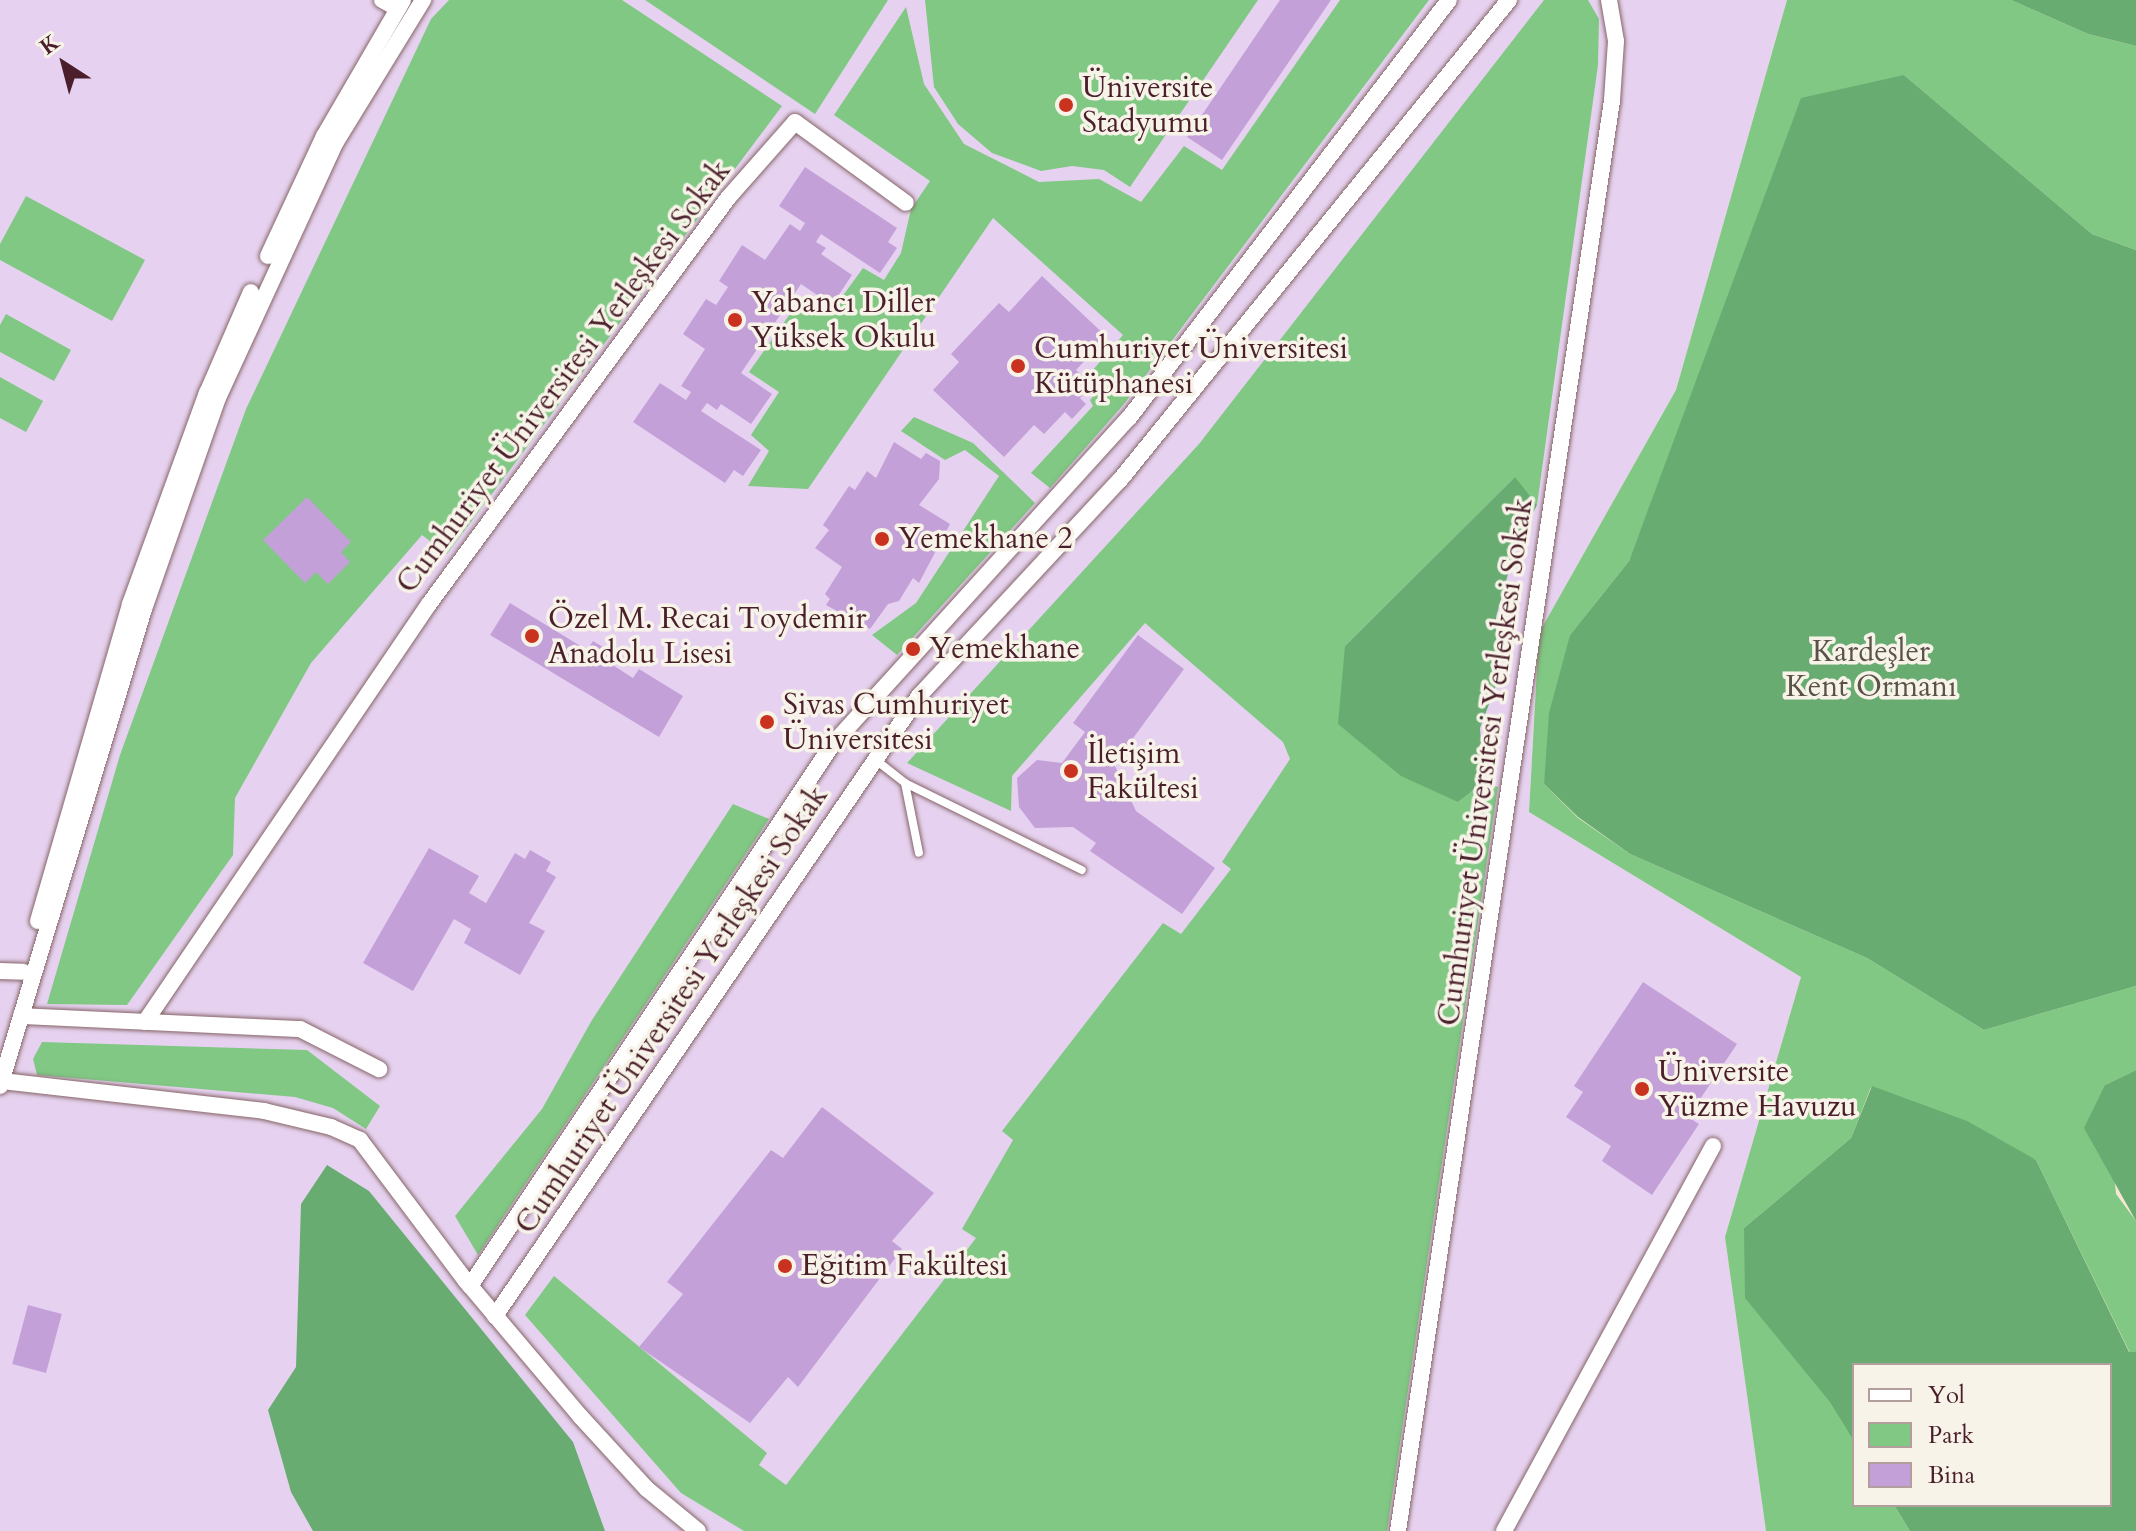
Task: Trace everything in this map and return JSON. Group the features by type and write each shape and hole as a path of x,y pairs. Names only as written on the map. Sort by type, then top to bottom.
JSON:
{"street":[{"path":"0,1048 130,604 207,393 324,136 401,4 382,0"},
{"path":"423,0 336,142 218,398 148,596 1,1084 264,1111 331,1127 360,1140 495,1316 618,1458 698,1531"},
{"name":"Cumhuriyet Üniversitesi Yerleşkesi Sokak","path":"470,1286 832,745 1129,418 1449,0"},
{"name":"Cumhuriyet Üniversitesi Yerleşkesi Sokak","path":"495,1316 919,696 1120,480 1509,0"},
{"name":"Cumhuriyet Üniversitesi Yerleşkesi Sokak","path":"1398,1531 1612,100 1616,41 1609,0"},
{"name":"Cumhuriyet Üniversitesi Yerleşkesi Sokak","path":"145,1022 429,604 728,198 795,122 906,203"},
{"path":"0,971 23,972"},
{"path":"21,1016 300,1029 379,1069"},
{"path":"1504,1531 1713,1146"}],"lane":[{"path":"877,761 905,783 1082,870"},
{"path":"905,783 919,853"}],"shaded area":[{"name":"Sivas Cumhuriyet Üniversitesi","path":"0,0 1787,0 1676,390 1539,633 1529,812 1801,977 1725,1237 1766,1531 0,1531"}],"green space":[{"path":"449,0 622,0 782,106 447,554 422,535 311,663 235,798 233,855 127,1005 47,1004 120,755 246,409 431,19"},
{"path":"645,0 888,0 815,114"},
{"name":"Üniversite Stadyumu","path":"925,0 1258,0 1130,187 1104,170 1072,166 1041,171 992,153 958,124 934,87"},
{"path":"1340,0 1429,0 1124,404 1050,488 1031,473 1093,406 1090,400 1103,385 1092,371 1123,335 993,218 808,489 748,486 769,451 751,435 779,392 749,372 802,297 831,312 863,268 884,280 901,253 911,209 930,181 834,115 906,7 924,84 964,144 1039,182 1099,179 1141,202 1184,146 1222,170"},
{"path":"1544,0 1588,0 1599,19 1598,65 1537,505 1514,478 1345,646 1458,802 1484,782 1498,787 1387,1531 744,1531 681,1493 525,1315 554,1276 767,1453 759,1465 786,1485 976,1238 962,1229 1013,1140 1002,1131 1163,923 1181,934 1231,869 1222,862 1290,759 1283,742 1145,623 1012,776 1011,811 907,763 1199,444"},
{"path":"1787,0 2011,0 2088,34 2136,46 2136,250 2092,234 1904,75 1732,296 1629,561 1570,635 1544,784 1578,818 1630,854 1867,958 1984,1030 2136,986 2136,1070 2105,1085 2116,1194 2136,1221 2136,1352 2130,1353 2036,1160 1871,1087 1851,1138 1744,1228 1852,1437 1852,1507 1895,1507 1910,1531 1766,1531 1725,1237 1801,977 1529,812 1539,633 1676,390"},
{"path":"2011,0 2136,0 2136,46 2088,34"},
{"name":"Kardeşler Kent Ormanı","path":"1904,75 2092,234 2136,250 2136,986 1984,1030 1867,958 1630,854 1578,817 1544,784 1549,713 1570,635 1629,561 1801,98"},
{"path":"26,196 145,260 112,321 0,260 0,244"},
{"path":"6,314 71,350 54,381 0,352 0,325"},
{"path":"0,377 43,401 26,432 0,418"},
{"path":"914,417 973,443 1035,503 897,655 872,635 916,603 999,476 965,450 945,460 901,431"},
{"path":"1515,477 1537,505 1515,549 1496,617 1497,683 1480,728 1484,782 1458,802 1401,776 1338,724 1345,646"},
{"path":"733,804 769,819 478,1255 455,1216 542,1109 592,1020"},
{"path":"42,1042 307,1050 380,1106 366,1129 333,1108 295,1097 37,1075 33,1059"},
{"path":"2136,1070 2136,1221 2084,1128 2105,1085"},
{"path":"1872,1086 1967,1121 2036,1160 2129,1352 2136,1352 2136,1531 1910,1531 1895,1507 2112,1507 2112,1363 1852,1363 1852,1438 1830,1402 1745,1298 1744,1228 1851,1138"},
{"path":"327,1165 369,1191 573,1442 605,1531 313,1531 291,1492 268,1410 296,1367 301,1204"}],"building":[{"path":"1280,0 1331,0 1222,160 1187,137"},
{"name":"Yabancı Diller Yüksek Okulu","path":"805,167 897,228 888,242 897,248 880,273 821,234 816,242 826,248 821,254 852,275 832,305 801,284 741,373 772,394 751,424 721,404 717,410 707,403 701,411 761,450 743,476 734,470 725,483 633,422 660,383 686,400 691,392 681,386 705,349 683,334 706,299 716,305 728,287 719,281 742,245 765,260 790,224 800,231 805,223 779,206"},
{"name":"Cumhuriyet Üniversitesi Kütüphanesi","path":"1042,276 1107,337 1076,370 1093,386 1080,398 1086,404 1072,419 1065,412 1044,434 1034,425 1004,457 933,390 959,362 951,354 999,303 1009,312"},
{"name":"Yemekhane 2","path":"894,442 921,459 926,453 940,461 939,479 919,505 950,524 919,583 913,578 899,601 888,604 870,629 826,605 830,599 825,594 842,567 815,548 829,530 823,525 849,486 855,490 867,471 876,478"},
{"path":"307,497 351,542 341,552 350,562 328,584 316,572 305,583 263,540"},
{"path":"510,603 587,650 593,641 613,653 608,662 633,678 639,669 683,696 659,737 490,635"},
{"name":"İletişim Fakültesi","path":"1138,635 1184,669 1114,764 1136,811 1215,868 1182,914 1090,851 1096,843 1073,827 1035,828 1019,807 1017,778 1037,760 1062,763 1085,732 1073,723"},
{"path":"429,848 479,876 469,893 486,903 515,853 525,859 530,850 551,862 546,871 556,877 529,923 545,931 520,975 464,943 471,929 454,919 413,991 363,963"},
{"name":"Üniversite Yüzme Havuzu","path":"1643,982 1737,1044 1688,1117 1699,1124 1652,1195 1602,1161 1611,1146 1566,1117 1583,1092 1574,1086"},
{"name":"Eğitim Fakültesi","path":"822,1107 934,1193 892,1241 902,1249 798,1387 788,1377 750,1423 639,1347 683,1294 667,1282 771,1150 783,1158"},
{"path":"28,1305 62,1314 46,1373 12,1364"}],"place":[{"name":"Üniversite Stadyumu","path":"1066,105"},
{"name":"Yabancı Diller Yüksek Okulu","path":"735,320"},
{"name":"Cumhuriyet Üniversitesi Kütüphanesi","path":"1018,366"},
{"name":"Yemekhane 2","path":"882,539"},
{"name":"Özel M. Recai Toydemir Anadolu Lisesi","path":"532,636"},
{"name":"Yemekhane","path":"913,649"},
{"name":"Sivas Cumhuriyet Üniversitesi","path":"767,722"},
{"name":"İletişim Fakültesi","path":"1071,771"},
{"name":"Üniversite Yüzme Havuzu","path":"1642,1089"},
{"name":"Eğitim Fakültesi","path":"785,1266"}]}
